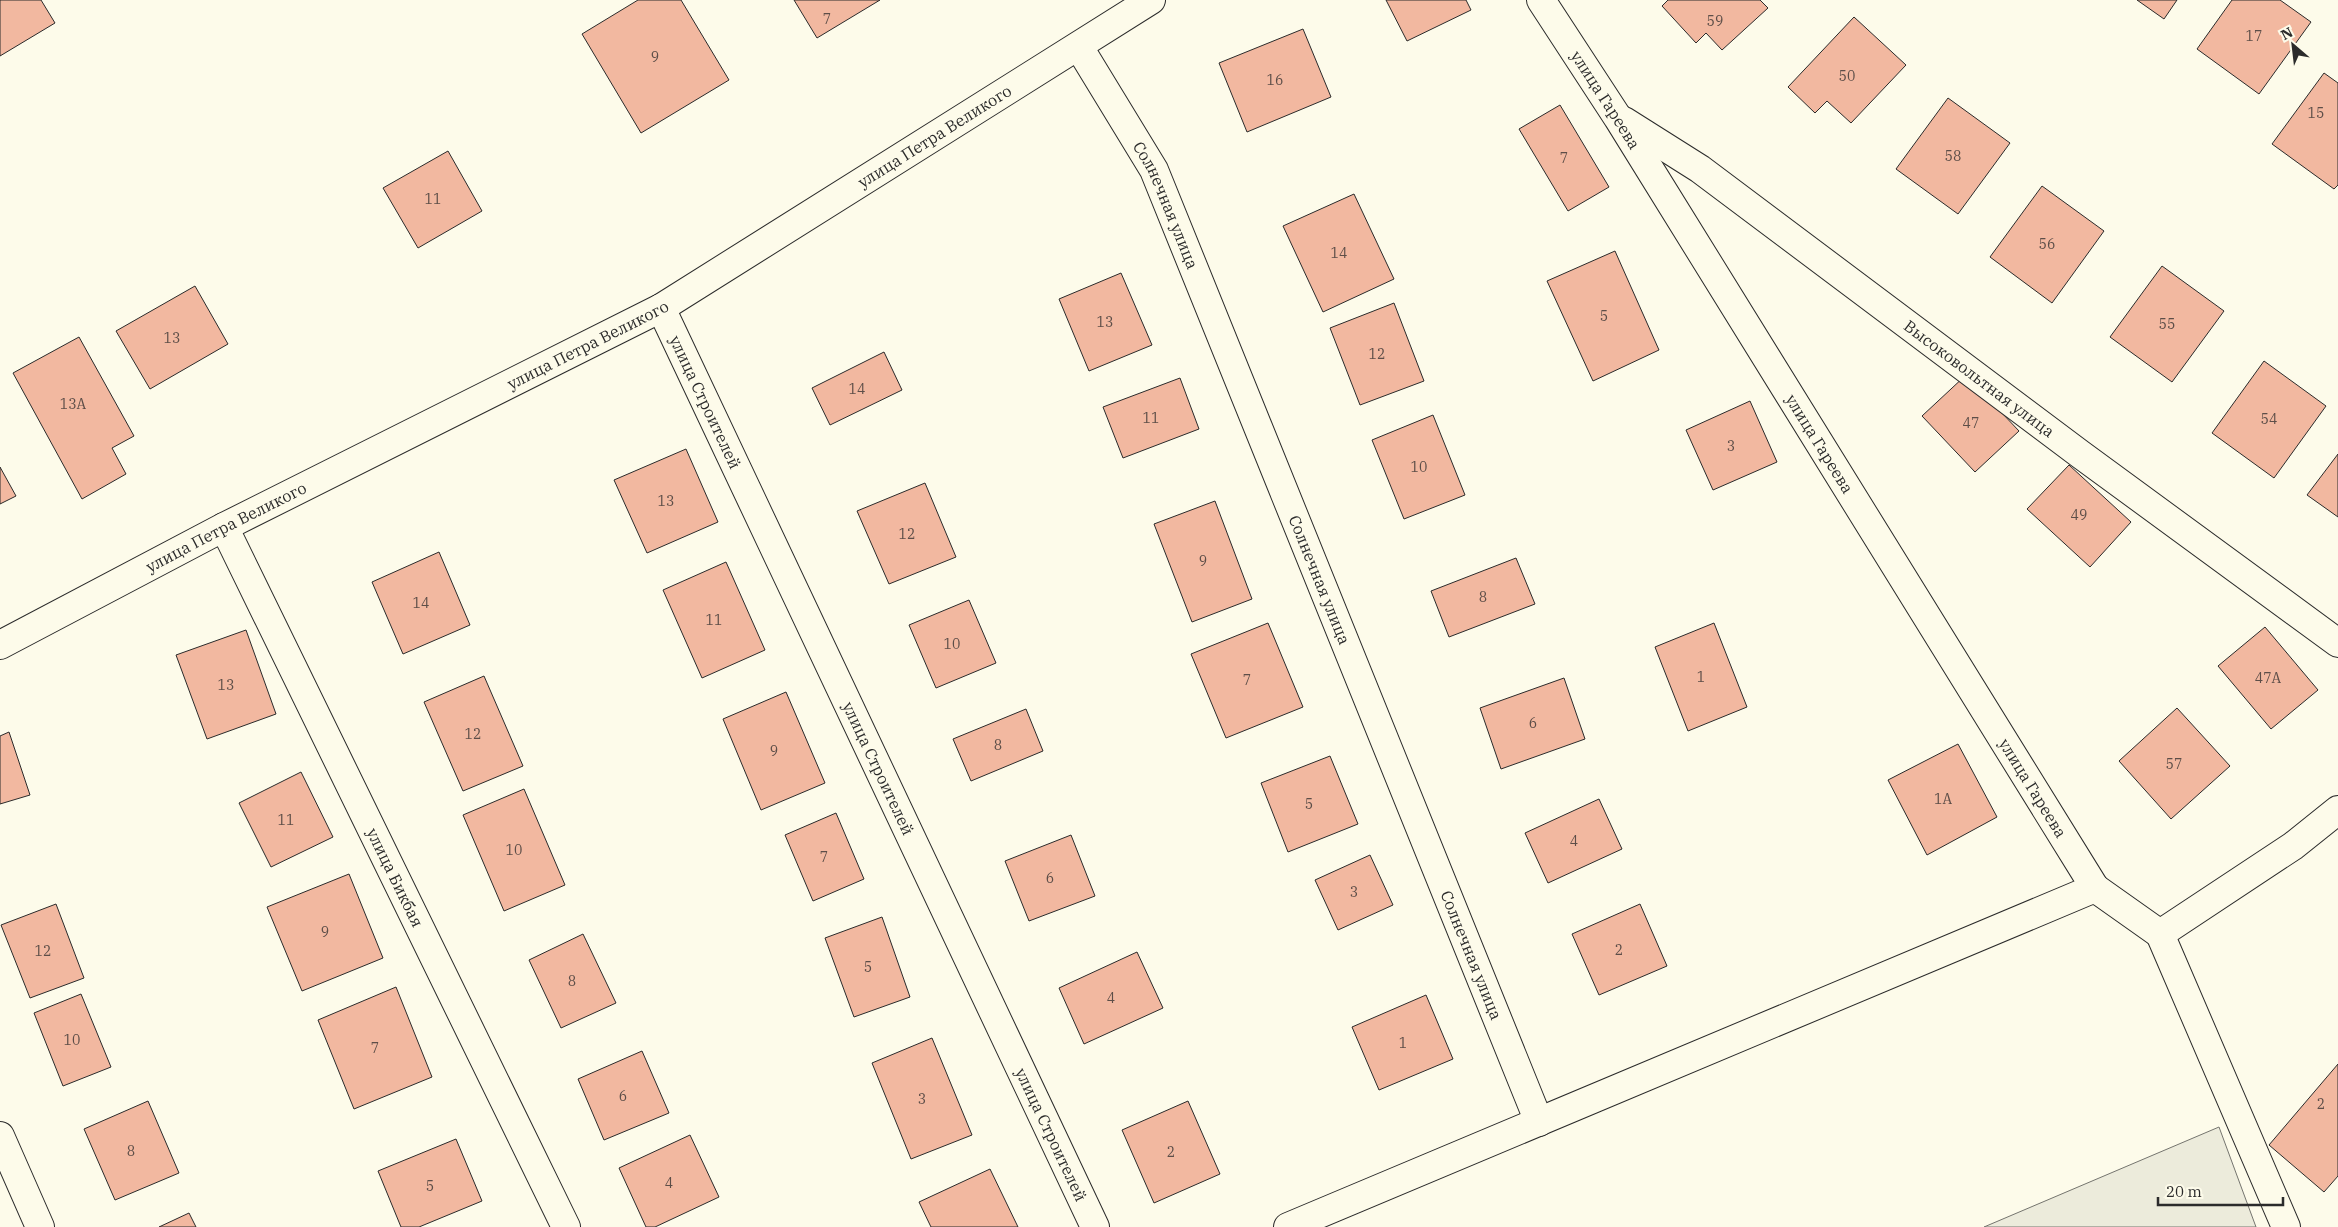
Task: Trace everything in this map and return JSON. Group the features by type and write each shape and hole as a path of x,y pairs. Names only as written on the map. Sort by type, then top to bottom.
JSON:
{"street":[{"name":"улица Петра Великого","path":"0,645 224,527 661,308 1151,0"},
{"name":"улица Гареева","path":"1541,0 1618,118 2095,888"},
{"name":"Солнечная улица","path":"1079,47 1154,170 1539,1122"},
{"name":"Высоковольтная улица","path":"1618,118 1700,169 2088,460 2338,642"},
{"name":"улица Строителей","path":"661,308 1095,1227"},
{"name":"улица Бикбая","path":"224,527 566,1227"},
{"path":"2160,934 2293,846 2338,810"},
{"path":"1288,1227 2095,888 2160,934 2286,1227"},
{"path":"0,1136 40,1227"}],"shaded area":[{"path":"2219,1127 2256,1227 1984,1227"}],"building":[{"path":"0,0 41,0 55,23 0,56"},
{"path":"638,0 681,0 729,80 641,133 582,34"},
{"path":"794,0 880,0 817,38"},
{"path":"1386,0 1466,0 1471,10 1407,41"},
{"path":"1668,0 1760,0 1768,8 1722,50 1706,33 1696,43 1662,6"},
{"path":"2137,0 2177,0 2164,19"},
{"path":"2232,0 2280,0 2311,22 2259,94 2197,49"},
{"path":"1854,17 1906,65 1851,123 1827,101 1815,113 1788,87"},
{"path":"1303,29 1331,97 1247,132 1219,63"},
{"path":"2324,73 2338,83 2338,185 2334,189 2272,144"},
{"path":"1948,98 2010,143 1958,214 1896,169"},
{"path":"1560,105 1609,187 1568,211 1519,129"},
{"path":"448,151 482,211 418,248 383,188"},
{"path":"2042,186 2104,231 2052,303 1990,257"},
{"path":"1354,194 1394,279 1323,312 1283,226"},
{"path":"1615,251 1659,350 1593,381 1547,281"},
{"path":"2162,266 2224,311 2172,382 2110,337"},
{"path":"1121,273 1152,345 1089,371 1059,299"},
{"path":"195,286 228,344 150,389 116,331"},
{"path":"1394,303 1424,381 1360,405 1330,328"},
{"path":"79,337 134,436 112,448 126,474 82,499 13,373"},
{"path":"884,352 902,390 830,425 812,388"},
{"path":"2264,361 2326,406 2274,478 2212,433"},
{"path":"1966,375 2019,431 1975,472 1922,416"},
{"path":"1180,378 1199,429 1123,458 1103,407"},
{"path":"1750,401 1777,462 1713,490 1686,430"},
{"path":"1433,415 1465,495 1404,519 1372,440"},
{"path":"686,449 718,522 647,553 614,480"},
{"path":"2338,454 2338,517 2307,495"},
{"path":"2069,465 2131,522 2090,567 2027,509"},
{"path":"0,467 16,496 0,504"},
{"path":"925,483 956,557 889,584 857,511"},
{"path":"1215,501 1252,599 1192,622 1154,524"},
{"path":"439,552 470,625 403,654 372,582"},
{"path":"1516,558 1535,604 1449,637 1431,591"},
{"path":"726,562 765,650 702,678 663,590"},
{"path":"969,600 996,663 936,688 909,625"},
{"path":"1268,623 1303,707 1226,738 1191,654"},
{"path":"1714,623 1747,707 1688,731 1655,647"},
{"path":"2265,627 2318,690 2271,729 2218,666"},
{"path":"246,630 276,714 207,739 176,655"},
{"path":"484,676 523,766 463,791 424,702"},
{"path":"1564,678 1585,739 1501,769 1480,708"},
{"path":"786,692 825,783 761,810 723,719"},
{"path":"2177,708 2230,766 2171,819 2119,761"},
{"path":"1026,709 1043,751 971,781 953,739"},
{"path":"9,732 30,795 0,804 0,736"},
{"path":"1958,744 1997,817 1927,855 1888,780"},
{"path":"1330,756 1358,824 1288,852 1261,783"},
{"path":"301,772 333,837 271,867 239,803"},
{"path":"524,789 565,885 504,911 463,815"},
{"path":"1599,799 1622,849 1548,883 1525,833"},
{"path":"836,813 864,879 813,901 785,835"},
{"path":"1071,835 1095,896 1029,921 1005,861"},
{"path":"1370,855 1393,905 1338,930 1315,880"},
{"path":"349,874 383,958 302,991 267,907"},
{"path":"56,904 84,978 30,998 1,925"},
{"path":"1640,904 1667,966 1599,995 1572,934"},
{"path":"882,917 910,997 854,1017 825,938"},
{"path":"583,934 616,1003 561,1028 529,960"},
{"path":"1137,952 1163,1008 1084,1044 1059,988"},
{"path":"396,987 432,1077 354,1109 318,1020"},
{"path":"81,994 111,1067 63,1086 34,1013"},
{"path":"1426,995 1453,1059 1379,1090 1352,1027"},
{"path":"932,1038 972,1135 911,1159 872,1063"},
{"path":"642,1051 669,1113 604,1140 578,1079"},
{"path":"2338,1064 2338,1176 2324,1192 2269,1145"},
{"path":"148,1101 179,1173 115,1200 84,1129"},
{"path":"1188,1101 1220,1174 1154,1203 1122,1130"},
{"path":"690,1135 719,1197 655,1227 646,1227 619,1168"},
{"path":"456,1139 482,1201 419,1227 401,1227 378,1171"},
{"path":"990,1169 1018,1227 931,1227 919,1202"},
{"path":"189,1213 196,1227 159,1227"}]}
